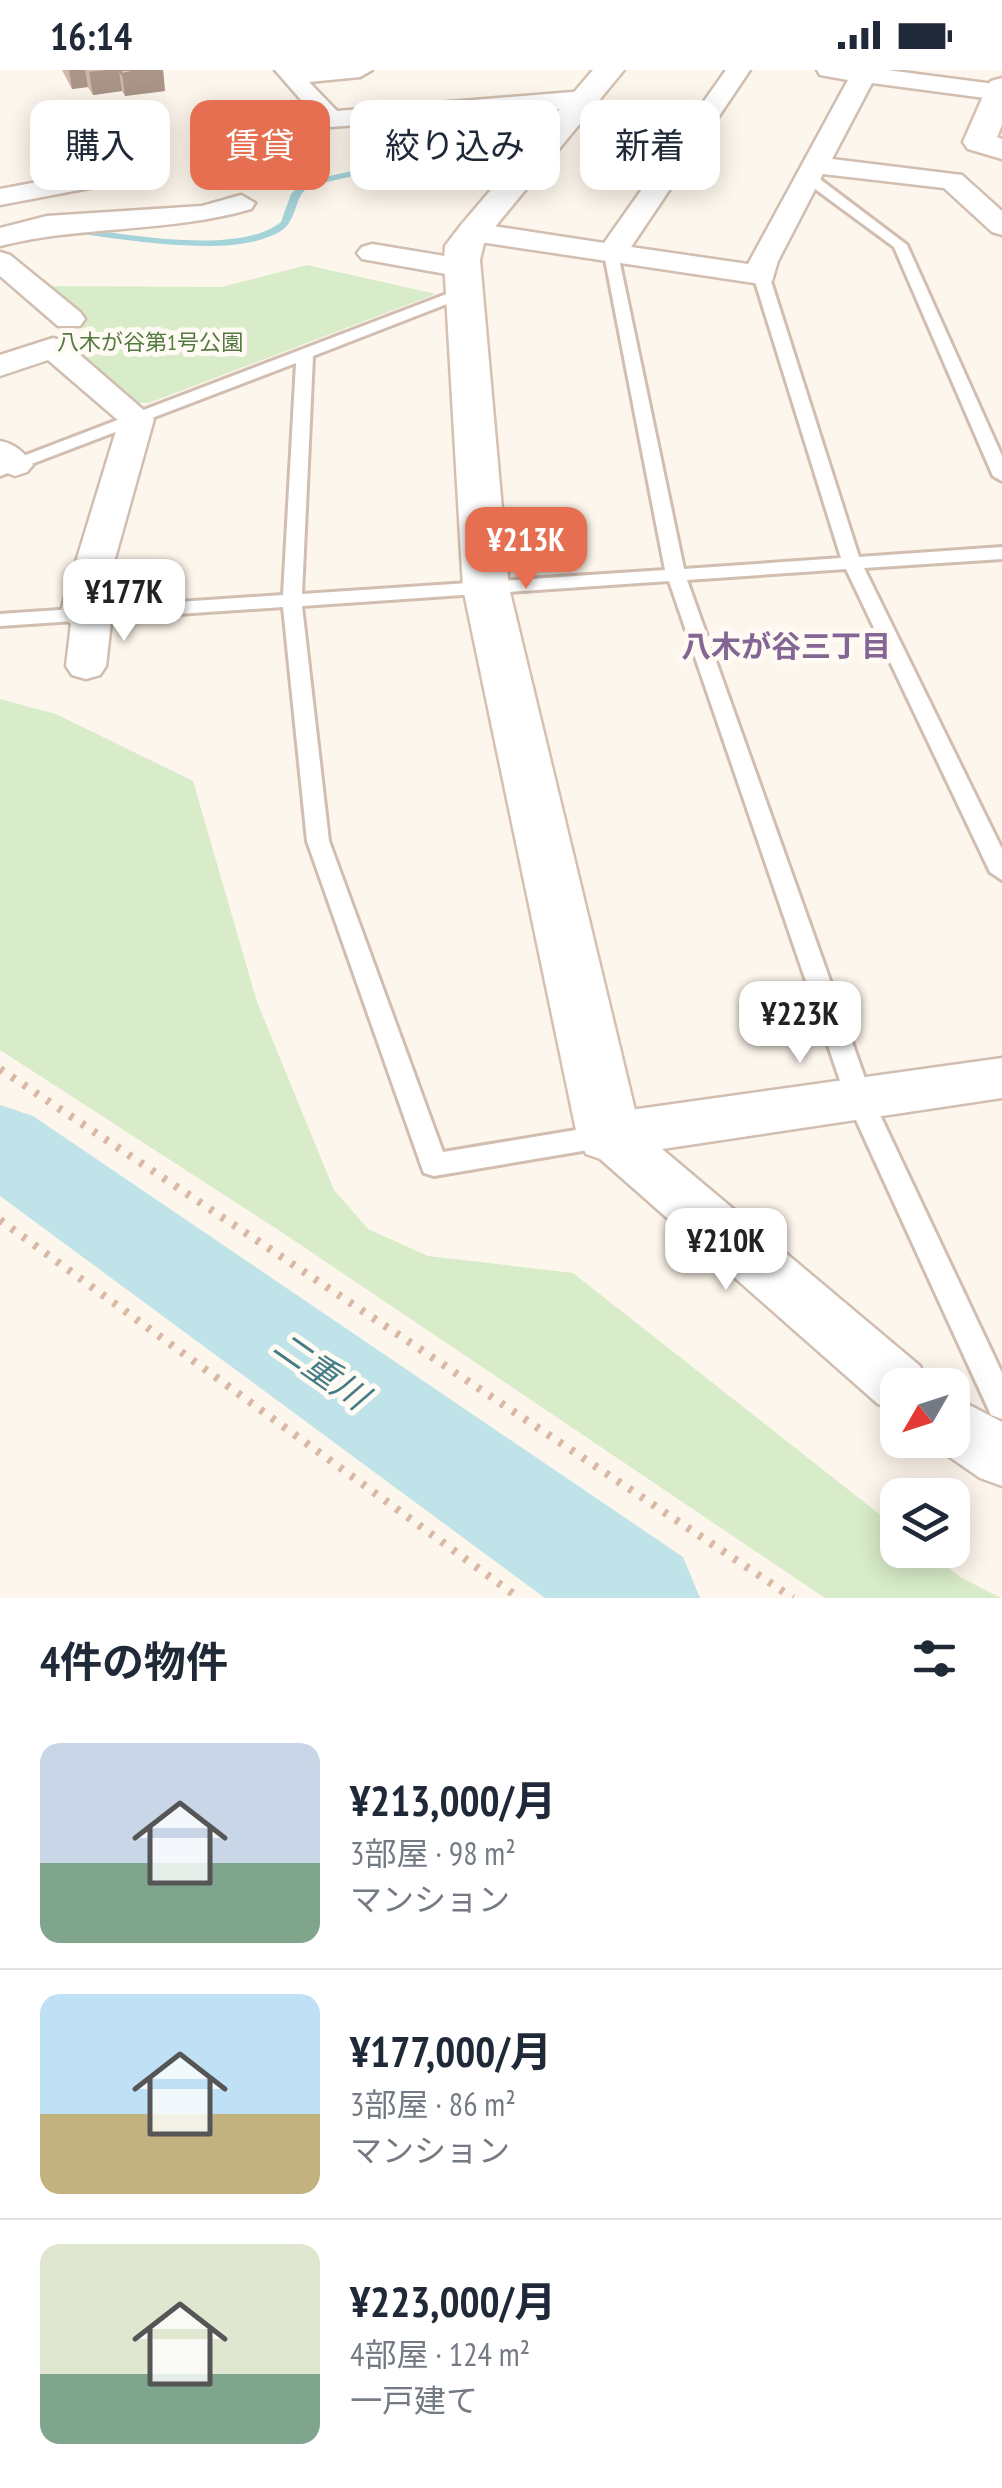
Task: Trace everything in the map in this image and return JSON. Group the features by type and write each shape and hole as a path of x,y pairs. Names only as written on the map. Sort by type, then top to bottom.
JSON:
{"street":[{"path":"288,72 360,70"},
{"path":"612,254 738,70"},
{"path":"829,70 1001,90 979,142 1002,149"},
{"path":"288,72 350,142"},
{"path":"372,253 467,264 612,254 760,275 763,261 865,72"},
{"path":"331,119 597,84"},
{"path":"597,84 467,264 486,588 609,1135 880,1369"},
{"path":"0,171 30,165"},
{"path":"811,171 952,181 998,216"},
{"path":"0,197 37,190"},
{"path":"0,236 60,224 204,214 241,203"},
{"path":"0,260 68,320"},
{"path":"0,366 53,348 137,418 86,614 86,666"},
{"path":"609,1135 1002,1078"},
{"path":"970,1436 1002,1458"}],"lane":[{"path":"811,171 900,245 1002,476"},
{"path":"612,254 676,575 859,1098 1002,1405"},
{"path":"5,463 304,354 467,264"},
{"path":"760,275 852,563 1002,872"},
{"path":"304,354 292,600 318,841 434,1164 609,1135"},
{"path":"0,620 1002,553"}],"path":[{"path":"0,1069 793,1598"},
{"path":"0,1220 519,1598"}],"green space":[{"name":"八木が谷第1号公園","path":"307,265 436,294 149,403 138,403 71,351 92,335 36,286 222,287"},
{"path":"0,699 56,714 193,781 257,1002 334,1190 368,1229 428,1256 573,1273 880,1515 880,1568 949,1568 1001,1598 825,1598 283,1233 0,1050"}],"waterway":[{"path":"72,230 179,242 262,237 285,223 300,188 350,174"},
{"name":"二重川","path":"0,1144 642,1598"}],"district":[{"name":"八木が谷三丁目","path":"786,647"}]}
